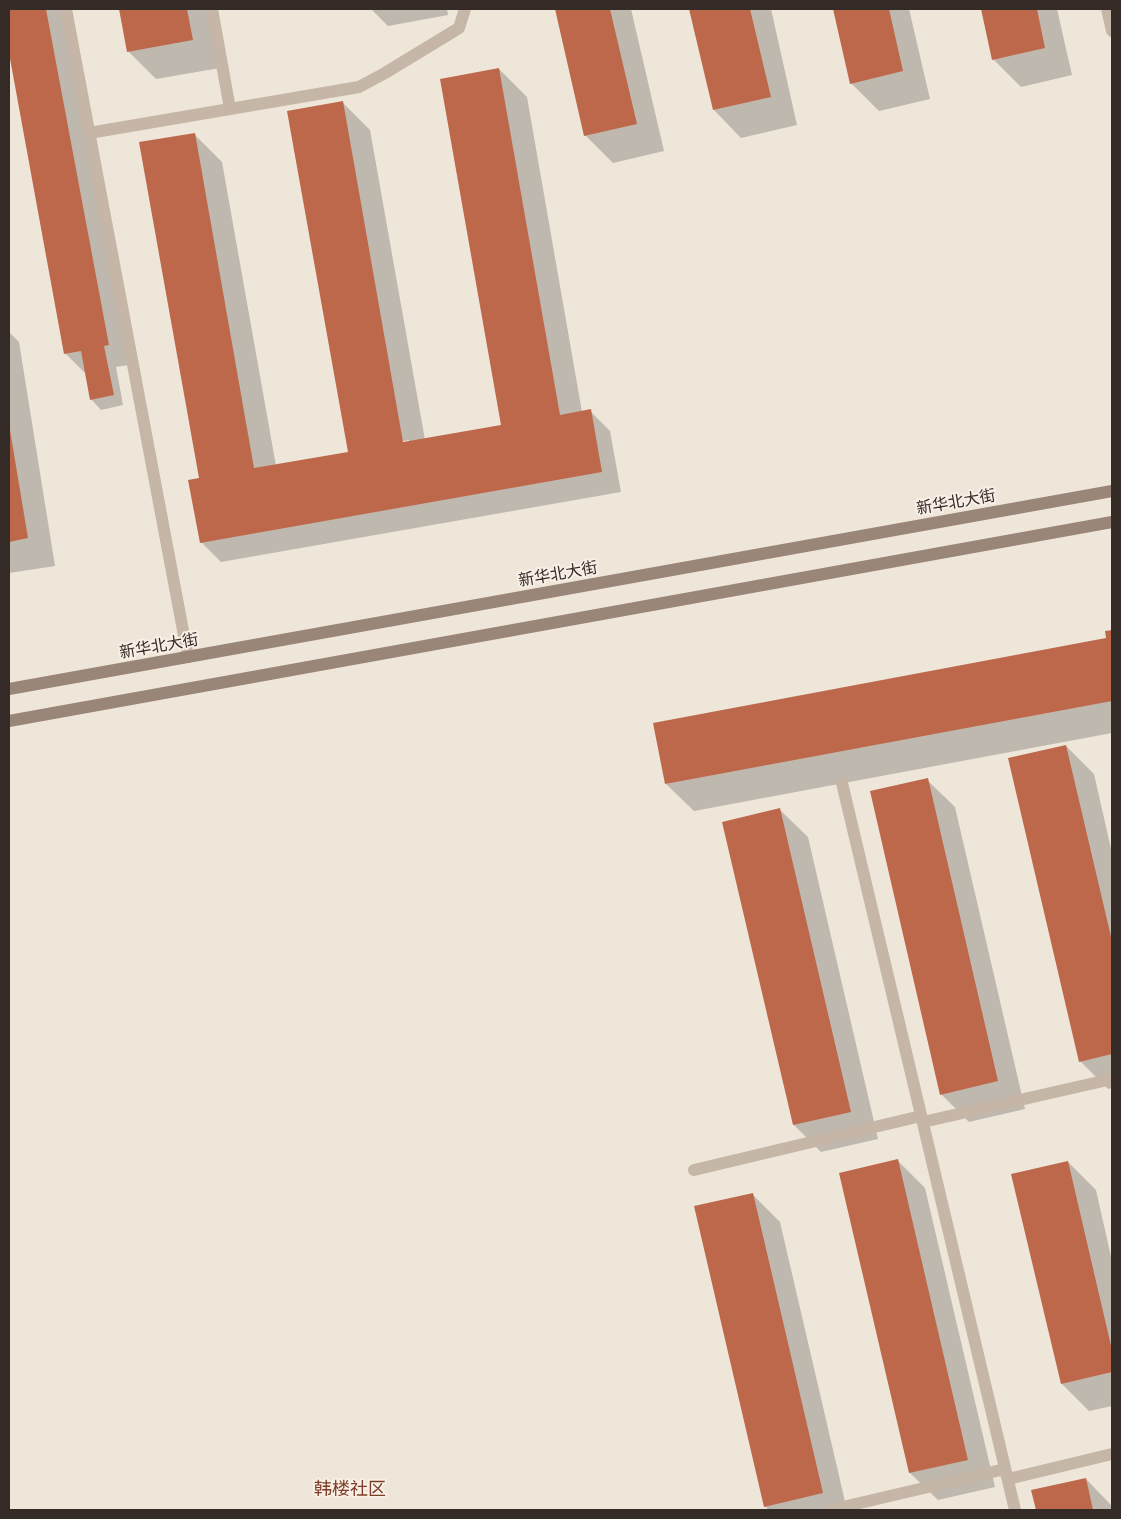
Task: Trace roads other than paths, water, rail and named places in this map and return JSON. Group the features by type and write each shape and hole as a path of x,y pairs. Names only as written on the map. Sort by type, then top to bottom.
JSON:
{"main road":[{"name":"新华北大街","path":"9,689 1112,491"},
{"path":"9,721 1112,522"}],"street":[{"path":"66,9 188,657"},
{"path":"212,9 230,109"},
{"path":"89,133 359,87 386,74 459,28 466,9"},
{"path":"1107,9 1112,31"},
{"path":"842,782 1015,1510"},
{"path":"694,1170 922,1119 1112,1081"},
{"path":"830,1510 1112,1454"}],"district":[{"name":"韩楼社区","path":"350,1489"}]}
